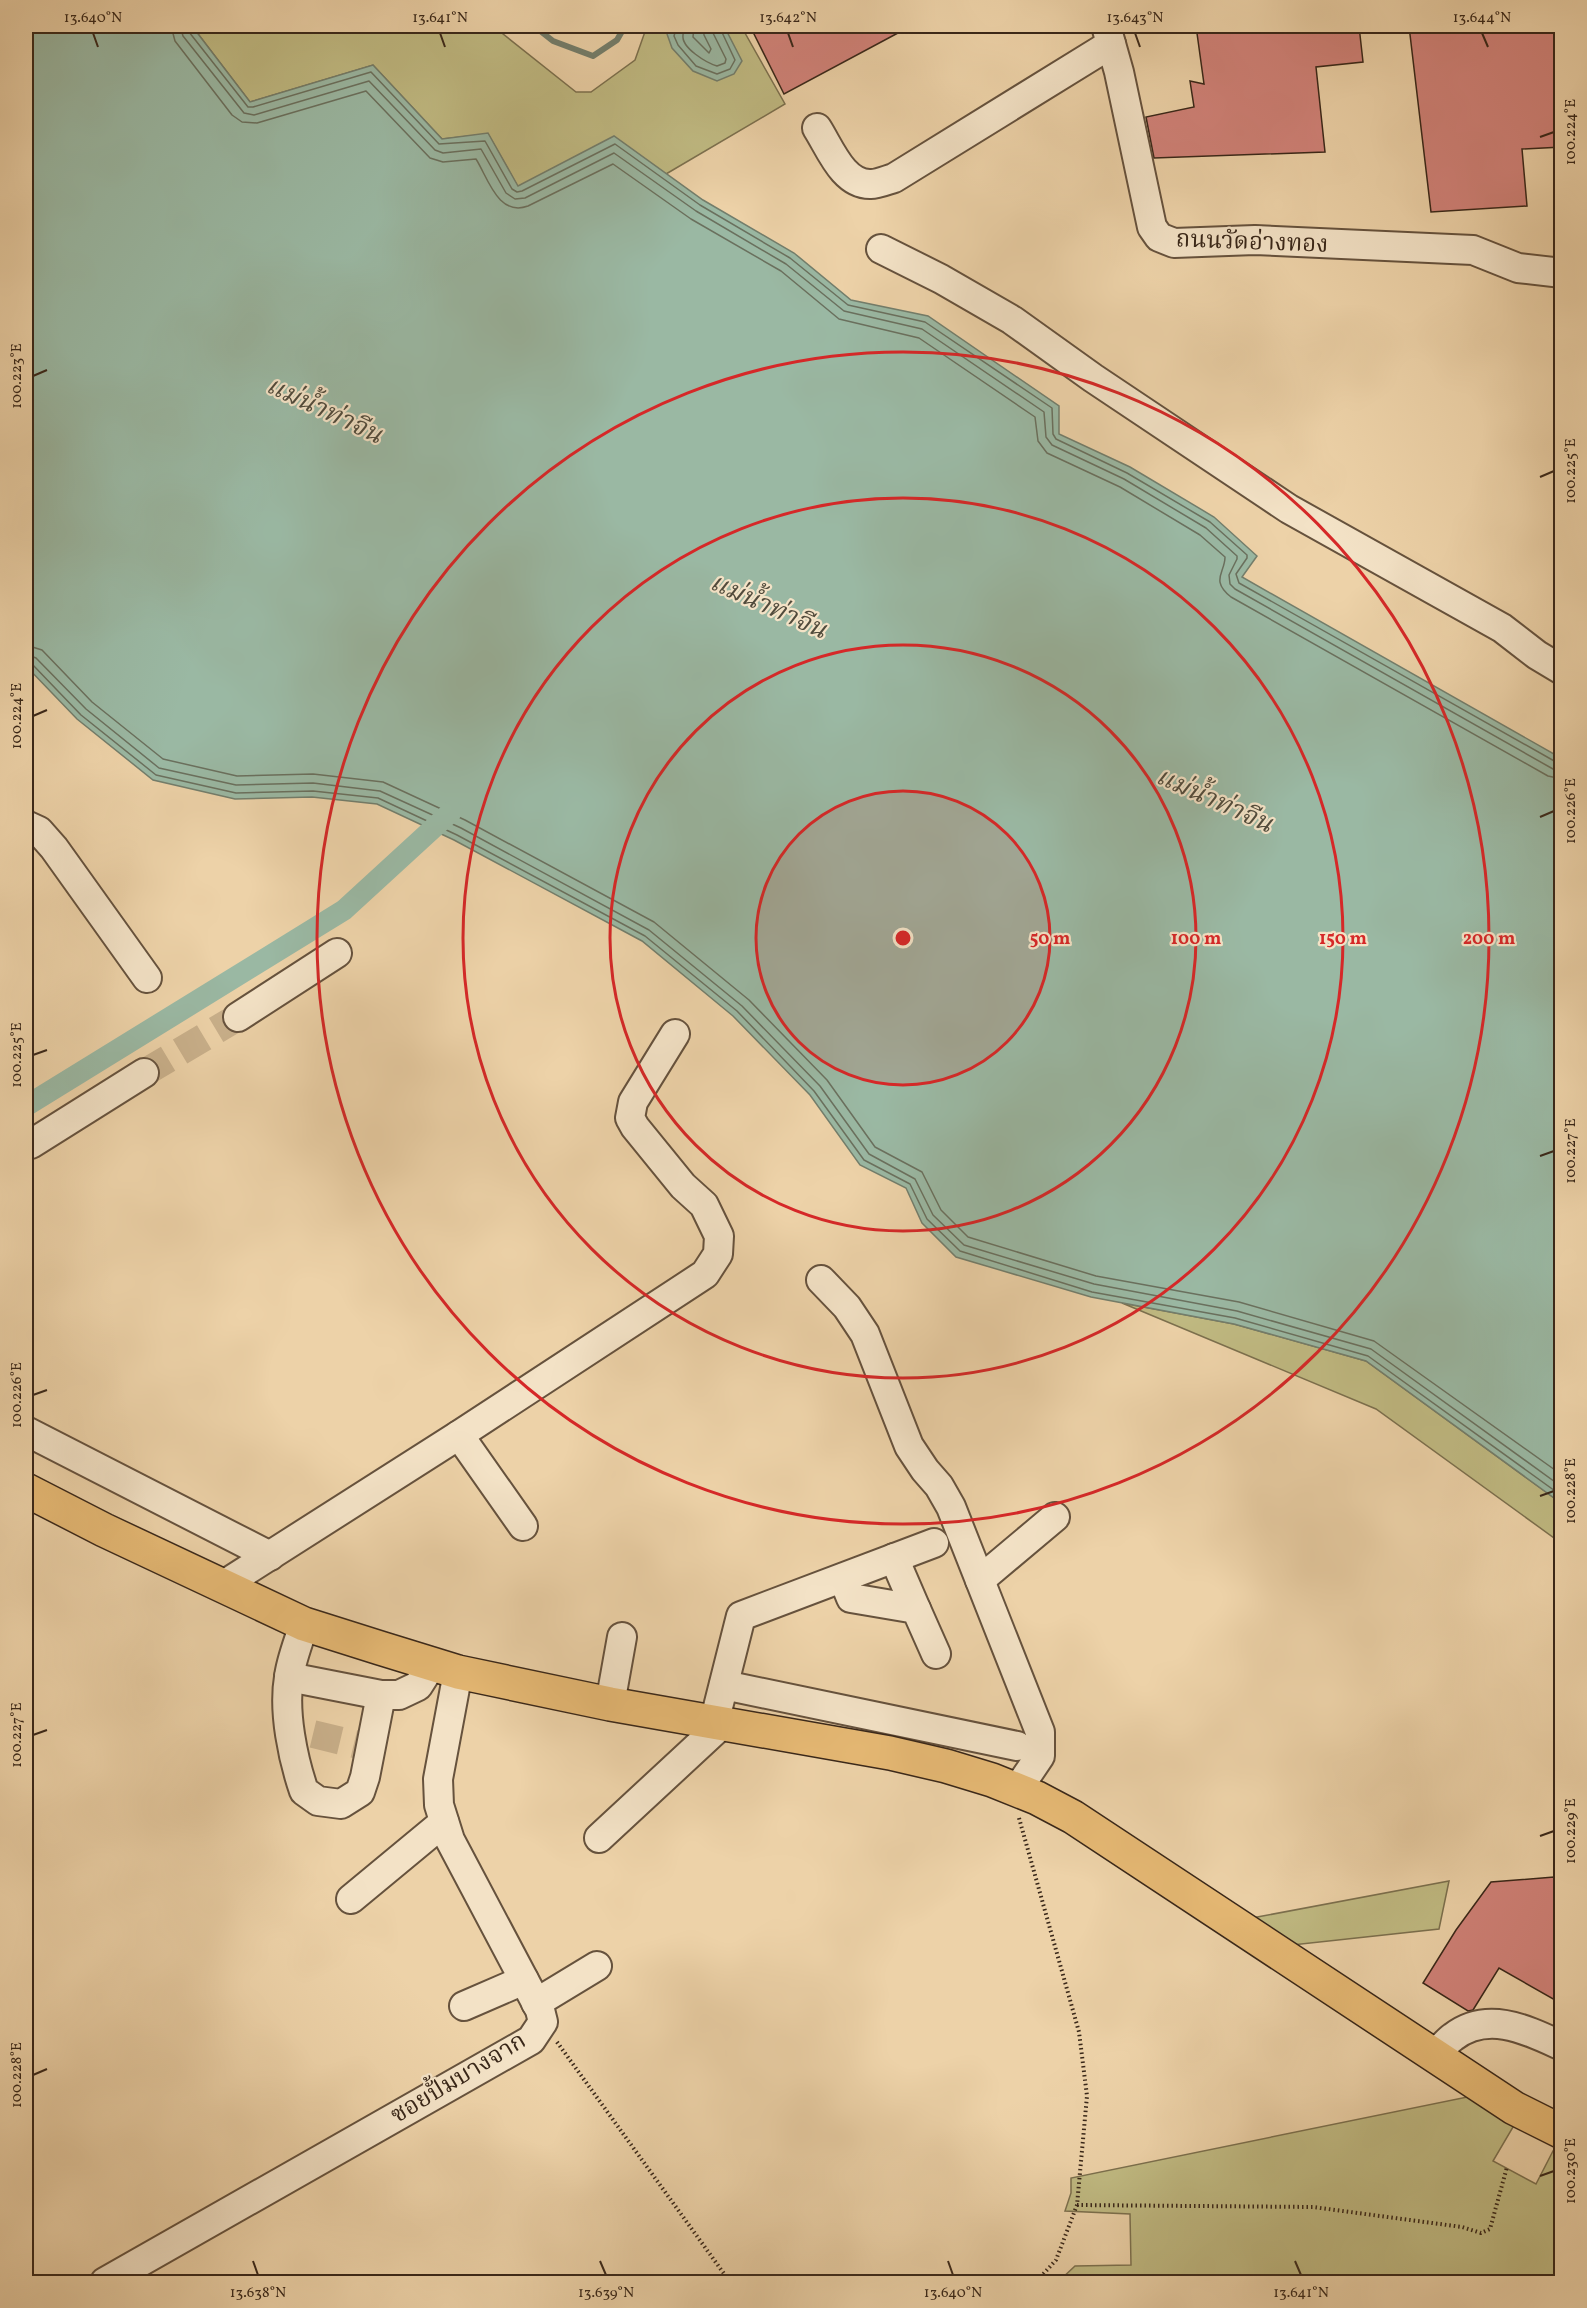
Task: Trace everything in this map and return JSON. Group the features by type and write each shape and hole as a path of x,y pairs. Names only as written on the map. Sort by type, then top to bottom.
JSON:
{"main road":[{"path":"26,1490 104,1530 304,1624 445,1668 610,1704 890,1753 946,1766 1021,1791 1073,1817 1433,2056 1514,2108 1562,2132"}],"street":[{"path":"817,128 842,168 854,181 871,184 894,178 1108,35"},
{"name":"ถนนวัดอ่างทอง","path":"1108,35 1152,227 1159,237 1174,243 1255,240 1473,250 1518,268 1562,273"},
{"path":"881,249 941,279 1012,320 1093,378 1289,509 1502,628 1537,655 1562,670"},
{"path":"26,825 39,831 54,848 147,978"},
{"path":"238,1017 337,953"},
{"path":"222,1586 705,1274 718,1254 719,1236 704,1205 683,1186 630,1118 633,1102 675,1034"},
{"path":"31,1144 144,1074"},
{"path":"820,1280 847,1307 865,1334 909,1446 939,1486 951,1507 1040,1732 1040,1756 1021,1791"},
{"path":"26,1431 270,1556"},
{"path":"459,1435 523,1526"},
{"path":"980,1580 1055,1517"},
{"path":"599,1838 718,1723 724,1684 741,1616 934,1543"},
{"path":"894,1558 936,1653"},
{"path":"843,1578 851,1598 916,1609"},
{"path":"304,1624 289,1677 287,1703 302,1732 296,1767 304,1791 318,1801 341,1804 360,1792 365,1747 381,1695"},
{"path":"610,1704 622,1637"},
{"path":"289,1677 381,1695 399,1695 418,1686 445,1668"},
{"path":"445,1668 438,1779 439,1805 450,1840 535,2002"},
{"path":"724,1684 1017,1746"},
{"path":"351,1899 444,1822"},
{"path":"464,2006 535,2002 597,1966"},
{"name":"ซอยปั้มบางจาก","path":"105,2283 531,2040 535,2002"},
{"path":"1433,2056 1453,2037 1471,2026 1496,2022 1527,2030 1562,2046"}],"path":[{"path":"1021,1791 1036,1873 1079,2032 1087,2096 1077,2205 1056,2260 1036,2283"},
{"path":"535,2002 730,2283"},
{"path":"1077,2205 1313,2206 1462,2227 1481,2233 1490,2229 1507,2167"}],"shaded area":[{"path":"192,26 493,26 576,92 591,92 635,60 647,26 741,26 785,104 666,174 614,137 518,187 488,134 442,139 373,65 250,102"},
{"path":"1122,1303 1234,1324 1366,1361 1561,1503 1561,1543 1376,1409"},
{"path":"1449,1881 1439,1929 1292,1945 1252,1918"},
{"path":"1477,2095 1516,2122 1493,2161 1536,2184 1553,2151 1561,2155 1561,2282 1058,2282 1075,2266 1131,2265 1130,2214 1065,2211 1071,2193 1071,2178"}],"water":[{"name":"แม่น้ำท่าจีน","path":"26,26 192,26 250,102 373,65 442,139 488,133 518,186 614,136 703,200 794,253 851,300 928,316 1059,406 1059,434 1130,467 1214,517 1257,556 1242,577 1561,758 1561,1503 1366,1361 1234,1324 1091,1297 956,1257 922,1223 906,1188 860,1165 810,1095 733,1016 642,941 454,840 377,804 312,797 235,799 153,780 77,719 26,666"},
{"path":"673,26 724,26 742,61 734,74 717,81 693,71 672,48 667,34"}],"building":[{"path":"750,26 911,26 784,94"},
{"path":"1196,26 1359,26 1363,62 1316,67 1325,152 1154,158 1146,117 1194,107 1190,81 1204,84"},
{"path":"1409,26 1562,26 1562,147 1522,149 1527,206 1431,212"},
{"path":"1554,1877 1562,1882 1562,2004 1499,1968 1473,2010 1468,2011 1423,1983 1456,1930 1491,1882"}],"waterway":[{"path":"534,26 553,41 593,56 617,40 625,26"},
{"path":"26,1106 344,910 452,811"}],"tunnel":[{"path":"144,1073 238,1017"},
{"path":"313,1734 359,1745"}]}
